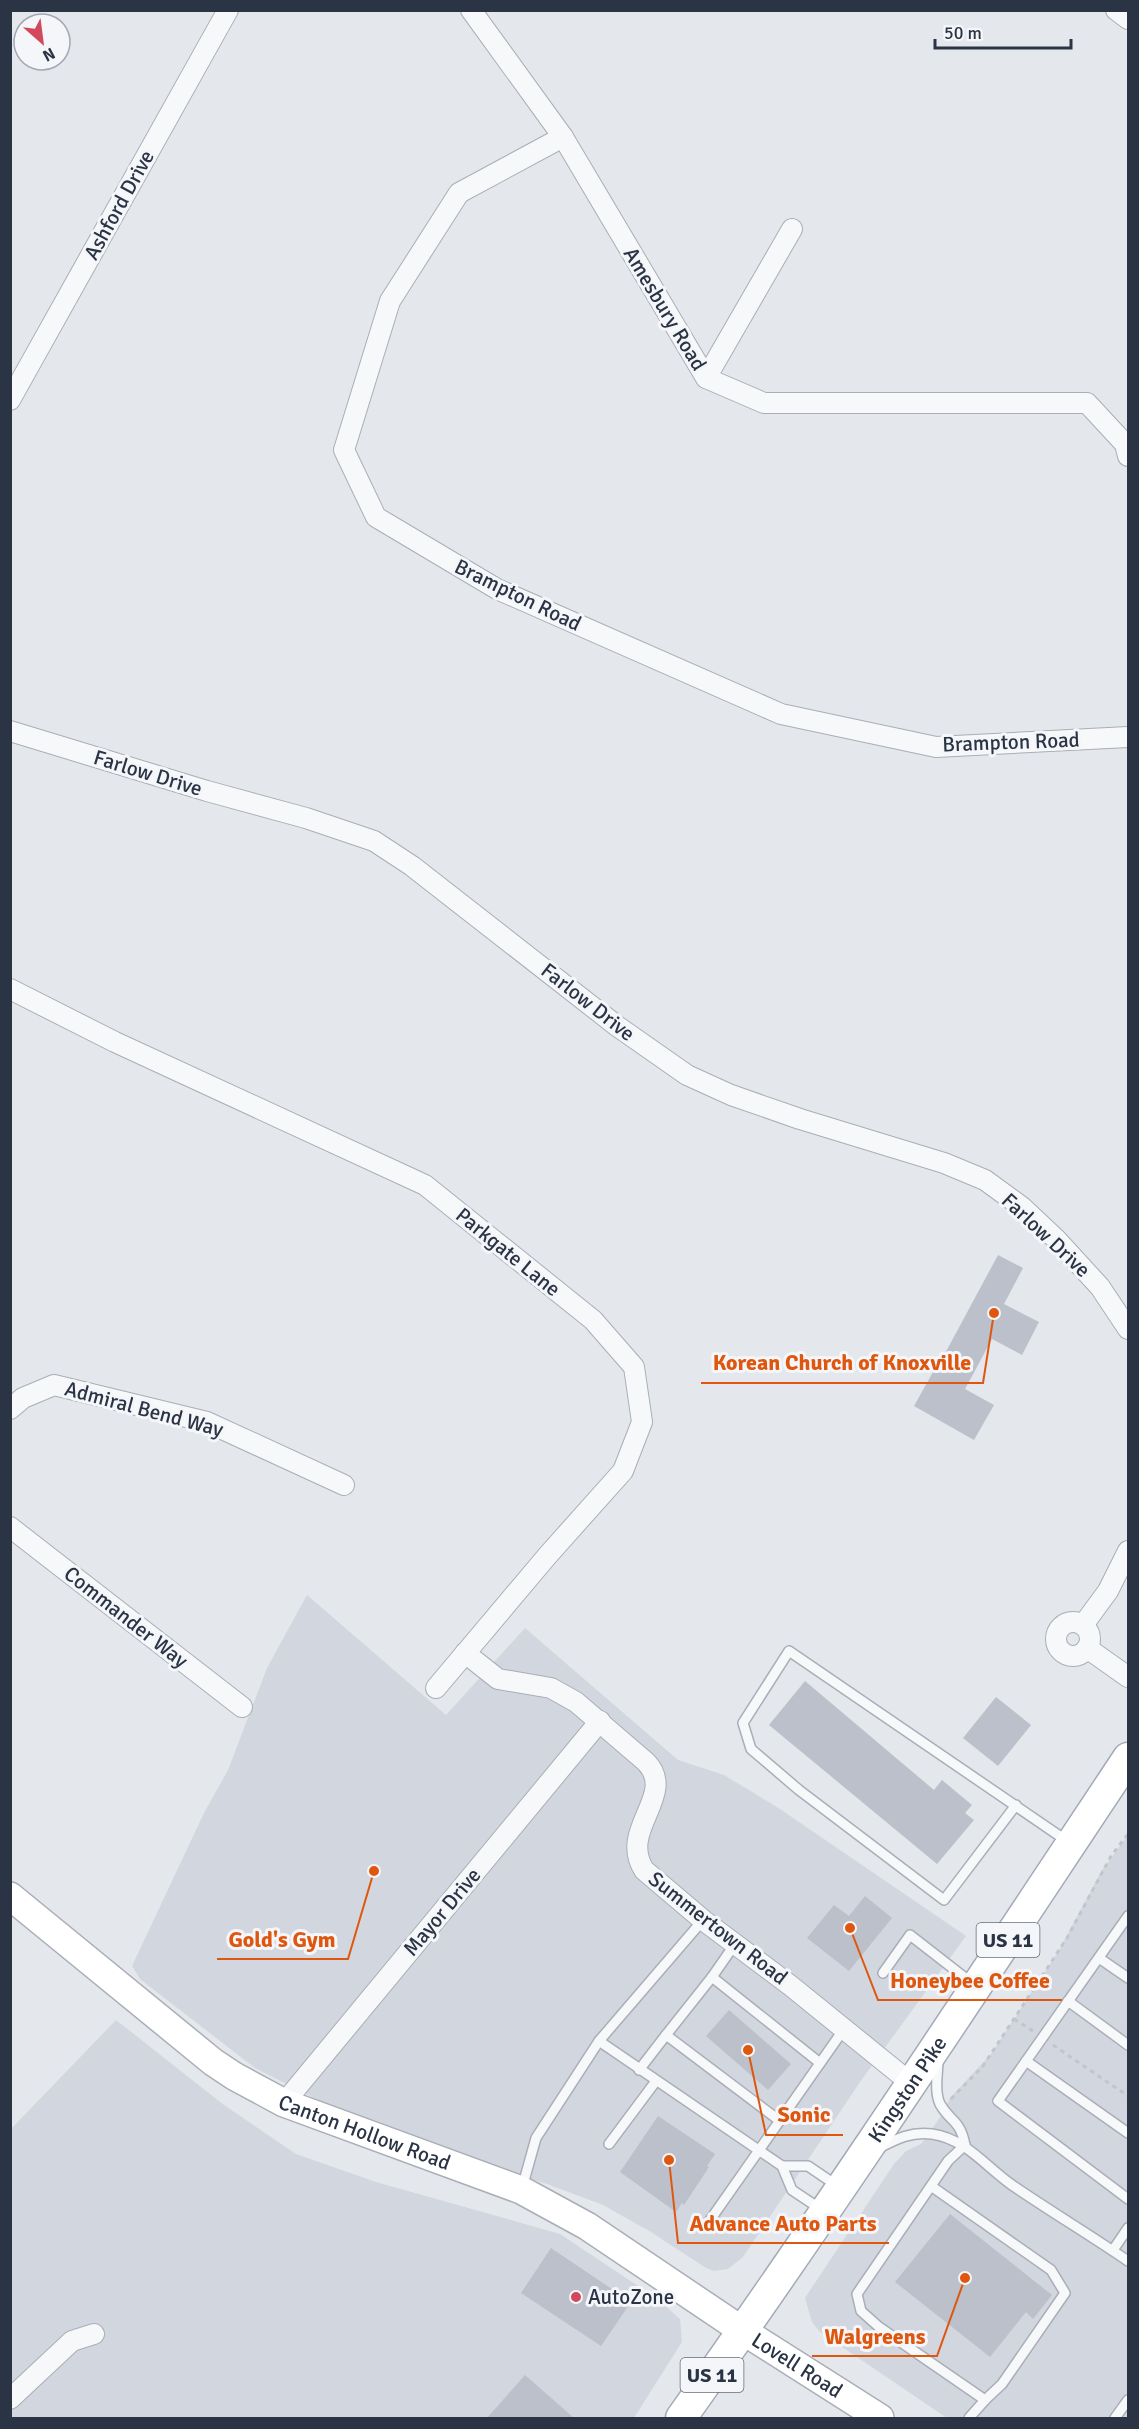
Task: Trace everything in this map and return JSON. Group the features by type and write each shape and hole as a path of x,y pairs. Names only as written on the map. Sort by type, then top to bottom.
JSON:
{"main road":[{"name":"Kingston Pike","path":"681,2418 864,2156 1128,1758"}],"street":[{"name":"Ashford Drive","path":"10,400 228,10"},
{"name":"Amesbury Road","path":"471,10 563,137 706,378 764,403 1087,403 1125,444 1128,456"},
{"path":"1116,10 1128,19"},
{"name":"Brampton Road","path":"563,137 459,193 390,300 344,450 376,517 497,589 781,714 936,747 1128,738"},
{"path":"706,378 792,229"},
{"name":"Farlow Drive","path":"10,731 207,791 306,818 374,841 412,866 634,1038 687,1075 731,1095 800,1119 944,1163 985,1180 1022,1207 1056,1239 1100,1287 1128,1329"},
{"name":"Parkgate Lane","path":"10,989 115,1042 425,1185 592,1320 634,1367 642,1422 623,1471 436,1688"},
{"name":"Admiral Bend Way","path":"10,1409 23,1398 54,1385 207,1422 345,1485"},
{"name":"Commander Way","path":"10,1527 242,1707"},
{"path":"1083,1625 1108,1591 1128,1551"},
{"path":"1076,1622 1083,1625 1090,1637 1087,1648 1079,1654 1068,1654 1058,1644 1058,1633 1064,1625 1076,1622"},
{"path":"1087,1648 1128,1677"},
{"name":"Summertown Road","path":"465,1653 498,1679 551,1688 576,1702 655,1770 657,1785 636,1840 639,1862 658,1882 704,1920 791,1986 912,2084"},
{"name":"Mayor Drive","path":"284,2103 600,1721"},
{"name":"Canton Hollow Road","path":"10,1896 213,2062 243,2082 284,2103 521,2190 587,2226 743,2331"},
{"name":"Lovell Road","path":"743,2331 880,2418"},
{"path":"10,2399 72,2341 94,2334"}],"lane":[{"path":"1016,1804 944,1900 799,1790 751,1749 743,1724 789,1651 1016,1804 1071,1844"},
{"path":"1128,1916 998,2101 1128,2199"},
{"path":"521,2190 536,2139 599,2041 704,1920"},
{"path":"883,1973 910,1935 977,1988"},
{"path":"639,2070 735,1944"},
{"path":"1099,1958 1128,1978"},
{"path":"712,1977 820,2063"},
{"path":"1068,2001 1128,2045"},
{"path":"708,2223 844,2029"},
{"path":"666,2035 780,2121"},
{"path":"599,2041 782,2166 808,2166 833,2200"},
{"path":"939,2044 937,2094 943,2107 962,2129 964,2145"},
{"path":"1026,2061 1128,2133"},
{"path":"609,2145 656,2081"},
{"path":"864,2156 898,2138 915,2134 934,2134 964,2145 1010,2184 1128,2261"},
{"path":"964,2145 948,2161 858,2294 861,2311 879,2327 985,2400"},
{"path":"782,2166 792,2190 833,2200"},
{"path":"932,2186 1051,2270 1065,2293 1002,2384 969,2418"},
{"path":"1113,2250 1128,2228"},
{"path":"1115,2418 1128,2400"}],"path":[{"path":"943,2107 983,2066 1067,1938 1112,1856 1128,1834"},
{"path":"1014,2019 1128,2096"}],"shaded area":[{"path":"307,1595 446,1715 525,1628 678,1760 724,1775 780,1809 966,1936 860,2082 743,2257 728,2269 714,2271 706,2268 651,2232 603,2205 547,2184 450,2154 320,2101 255,2068 140,1979 132,1966 204,1813 228,1770 267,1668"},
{"path":"1128,1835 1128,2418 947,2418 820,2332 812,2322 805,2298 894,2164 906,2151 921,2144 941,2116 950,2098 991,2054 1058,1952 1102,1870"},
{"path":"116,2020 224,2105 296,2154 376,2182 560,2234 656,2298 680,2319 682,2342 634,2418 11,2418 10,2130"}],"building":[{"path":"998,1255 1023,1268 1004,1304 1039,1322 1022,1355 992,1339 965,1389 994,1405 974,1440 914,1406 935,1372"},
{"path":"805,1681 934,1790 942,1780 972,1805 965,1813 974,1820 937,1864 769,1725"},
{"path":"996,1697 1031,1725 998,1766 963,1738"},
{"path":"865,1896 892,1918 849,1971 807,1938 834,1905 849,1916"},
{"path":"729,2010 791,2064 768,2090 706,2036"},
{"path":"658,2116 715,2154 684,2205 682,2203 676,2212 620,2172"},
{"path":"950,2214 1052,2295 1033,2319 1026,2312 990,2357 895,2282"},
{"name":"AutoZone","path":"551,2248 631,2302 601,2346 521,2293"},
{"path":"525,2375 574,2418 487,2418"}],"place":[{"name":"Korean Church of Knoxville","path":"994,1313"},
{"name":"Gold's Gym","path":"374,1871"},
{"name":"Honeybee Coffee","path":"850,1928"},
{"name":"Sonic","path":"748,2050"},
{"name":"Advance Auto Parts","path":"669,2160"},
{"name":"Walgreens","path":"965,2278"},
{"name":"AutoZone","path":"576,2297"}]}
